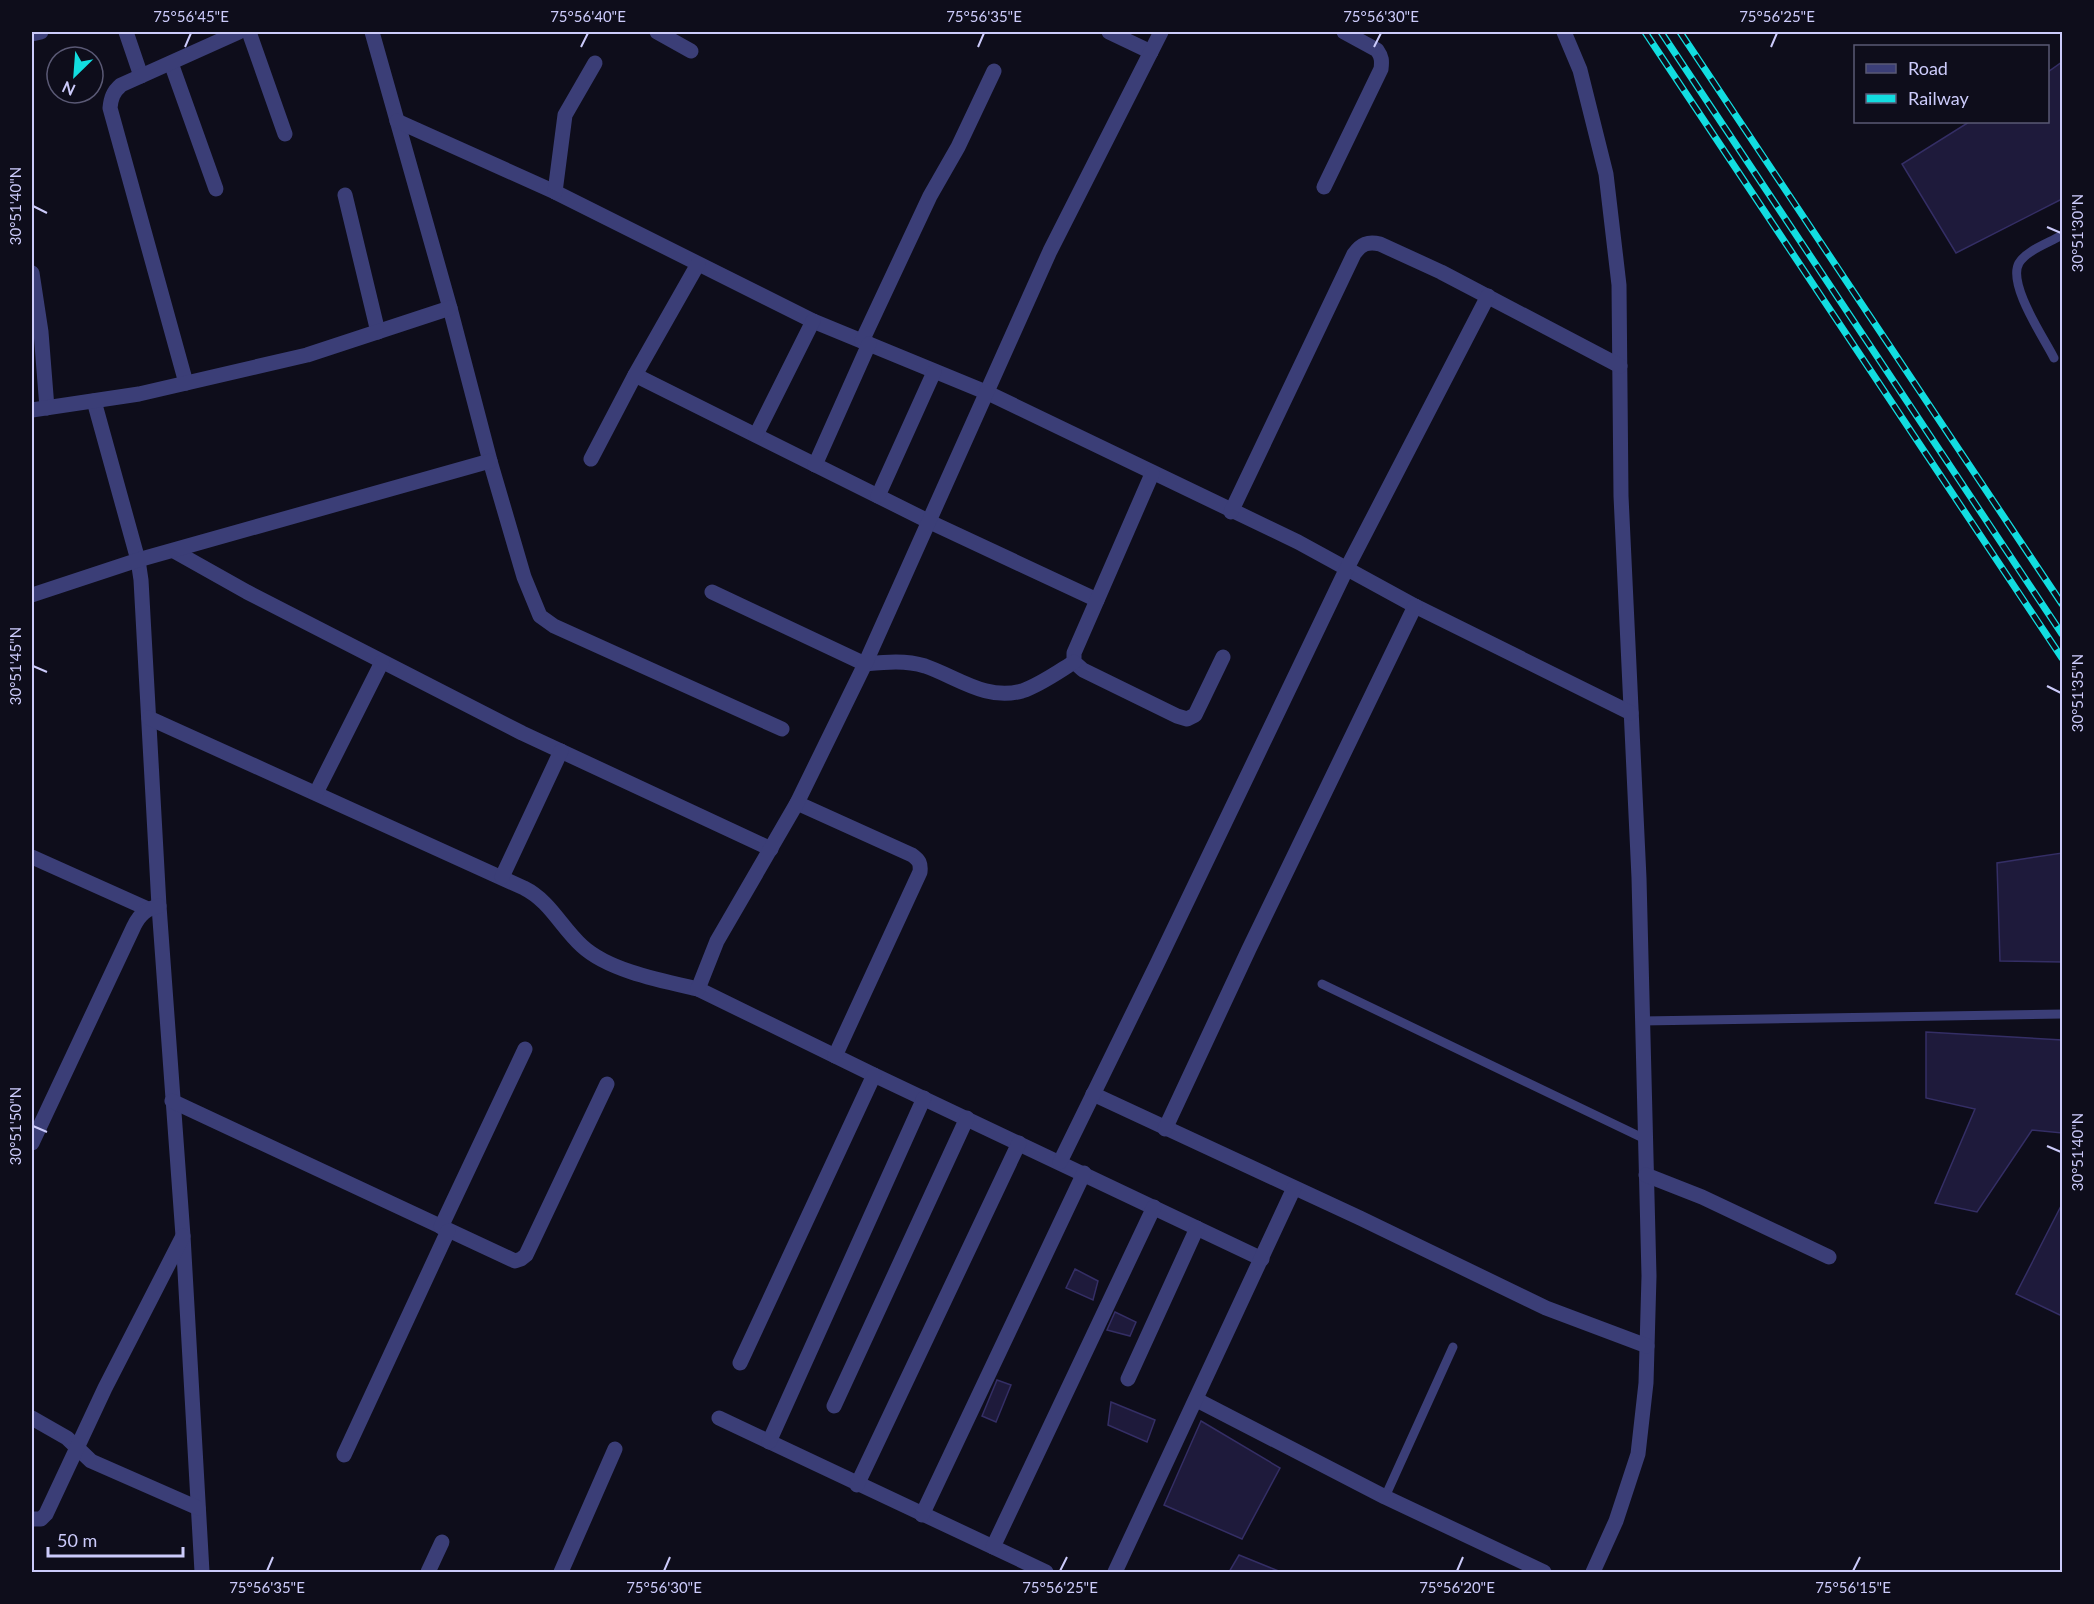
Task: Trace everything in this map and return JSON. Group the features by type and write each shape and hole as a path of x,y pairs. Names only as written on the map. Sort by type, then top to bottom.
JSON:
{"street":[{"path":"32,34 41,32"},
{"path":"126,32 141,76"},
{"path":"186,383 110,108 111,98 114,90 121,85 171,63 218,36 239,32"},
{"path":"249,32 285,134"},
{"path":"372,32 450,308 489,461 533,602 540,616 545,621 782,729"},
{"path":"657,32 691,51"},
{"path":"1109,32 1151,52"},
{"path":"698,989 717,941 797,803 865,664 1050,251 1161,32"},
{"path":"1324,187 1381,69 1381,55 1377,50 1344,32"},
{"path":"1564,32 1580,70 1606,174 1619,285 1621,496 1639,878 1649,1276 1646,1383 1638,1454 1612,1531 1593,1572"},
{"path":"171,63 216,189"},
{"path":"555,192 565,115 595,63"},
{"path":"815,465 865,343 930,196 958,147 994,71"},
{"path":"397,121 555,192 813,321 988,393 1231,512 1298,542 1415,606 1631,713"},
{"path":"345,195 378,332"},
{"path":"1231,512 1358,248 1363,244 1372,242 1380,244 1488,296 1620,366"},
{"path":"591,459 635,375 698,264"},
{"path":"32,273 41,332 47,408"},
{"path":"1060,1162 1346,570 1488,296"},
{"path":"32,410 139,394 306,355 450,308"},
{"path":"756,435 813,321"},
{"path":"878,496 934,372"},
{"path":"635,375 930,522 1097,600"},
{"path":"94,401 138,560 141,580 149,718 154,907 183,1236 202,1572"},
{"path":"32,595 138,560 489,461"},
{"path":"1152,474 1074,653 1074,662 1083,670 1187,719 1195,715 1223,657"},
{"path":"174,551 239,588 382,662 561,751 771,849"},
{"path":"712,592 865,664 906,662 924,666 990,693 1023,690 1074,662"},
{"path":"1165,1129 1254,938 1415,606"},
{"path":"316,793 382,662"},
{"path":"149,718 537,894 583,947 595,956 629,970 698,989 1262,1259"},
{"path":"502,877 561,751"},
{"path":"797,803 912,855 918,860 920,866 920,872 835,1056"},
{"path":"32,857 154,907"},
{"path":"32,1143 134,926 140,916 154,907"},
{"path":"344,1455 525,1049"},
{"path":"740,1363 874,1075"},
{"path":"172,1101 508,1259 521,1259 526,1255 607,1084"},
{"path":"1092,1094 1360,1218 1546,1308 1647,1347"},
{"path":"769,1442 924,1098"},
{"path":"834,1406 967,1118"},
{"path":"856,1485 1019,1143"},
{"path":"921,1515 1084,1173"},
{"path":"1646,1175 1702,1197 1829,1257"},
{"path":"1115,1572 1294,1188"},
{"path":"993,1547 1154,1207"},
{"path":"1128,1379 1197,1227"},
{"path":"32,1519 41,1519 46,1514 126,1345 183,1236"},
{"path":"1197,1400 1385,1497 1545,1572"},
{"path":"32,1418 61,1435 91,1461 198,1508"},
{"path":"719,1418 856,1485 1046,1572"},
{"path":"561,1572 615,1449"},
{"path":"428,1572 442,1542"}],"lane":[{"path":"2054,358 2018,290 2016,275 2019,264 2027,255 2062,235"},
{"path":"1322,984 1645,1139"},
{"path":"1642,1022 2062,1014"},
{"path":"1385,1497 1452,1347"}],"building":[{"path":"2062,62 2062,199 1956,253 1902,164 1967,123 2049,123 2049,71"},
{"path":"2062,853 2062,962 2000,961 1997,863"},
{"path":"1926,1032 2062,1040 2062,1133 2032,1130 1977,1212 1935,1203 1975,1109 1926,1098"},
{"path":"2062,1204 2062,1316 2016,1294"},
{"path":"1075,1269 1098,1281 1093,1300 1066,1288"},
{"path":"1115,1312 1136,1322 1130,1336 1107,1330"},
{"path":"997,1380 1011,1385 996,1422 982,1416"},
{"path":"1111,1402 1155,1420 1147,1442 1108,1425"},
{"path":"1201,1421 1280,1468 1242,1539 1164,1505"},
{"path":"1239,1555 1281,1572 1229,1572"}],"railway":[{"path":"1645,32 2062,658"},
{"path":"1661,32 2062,634"},
{"path":"1680,32 2062,604"}]}
